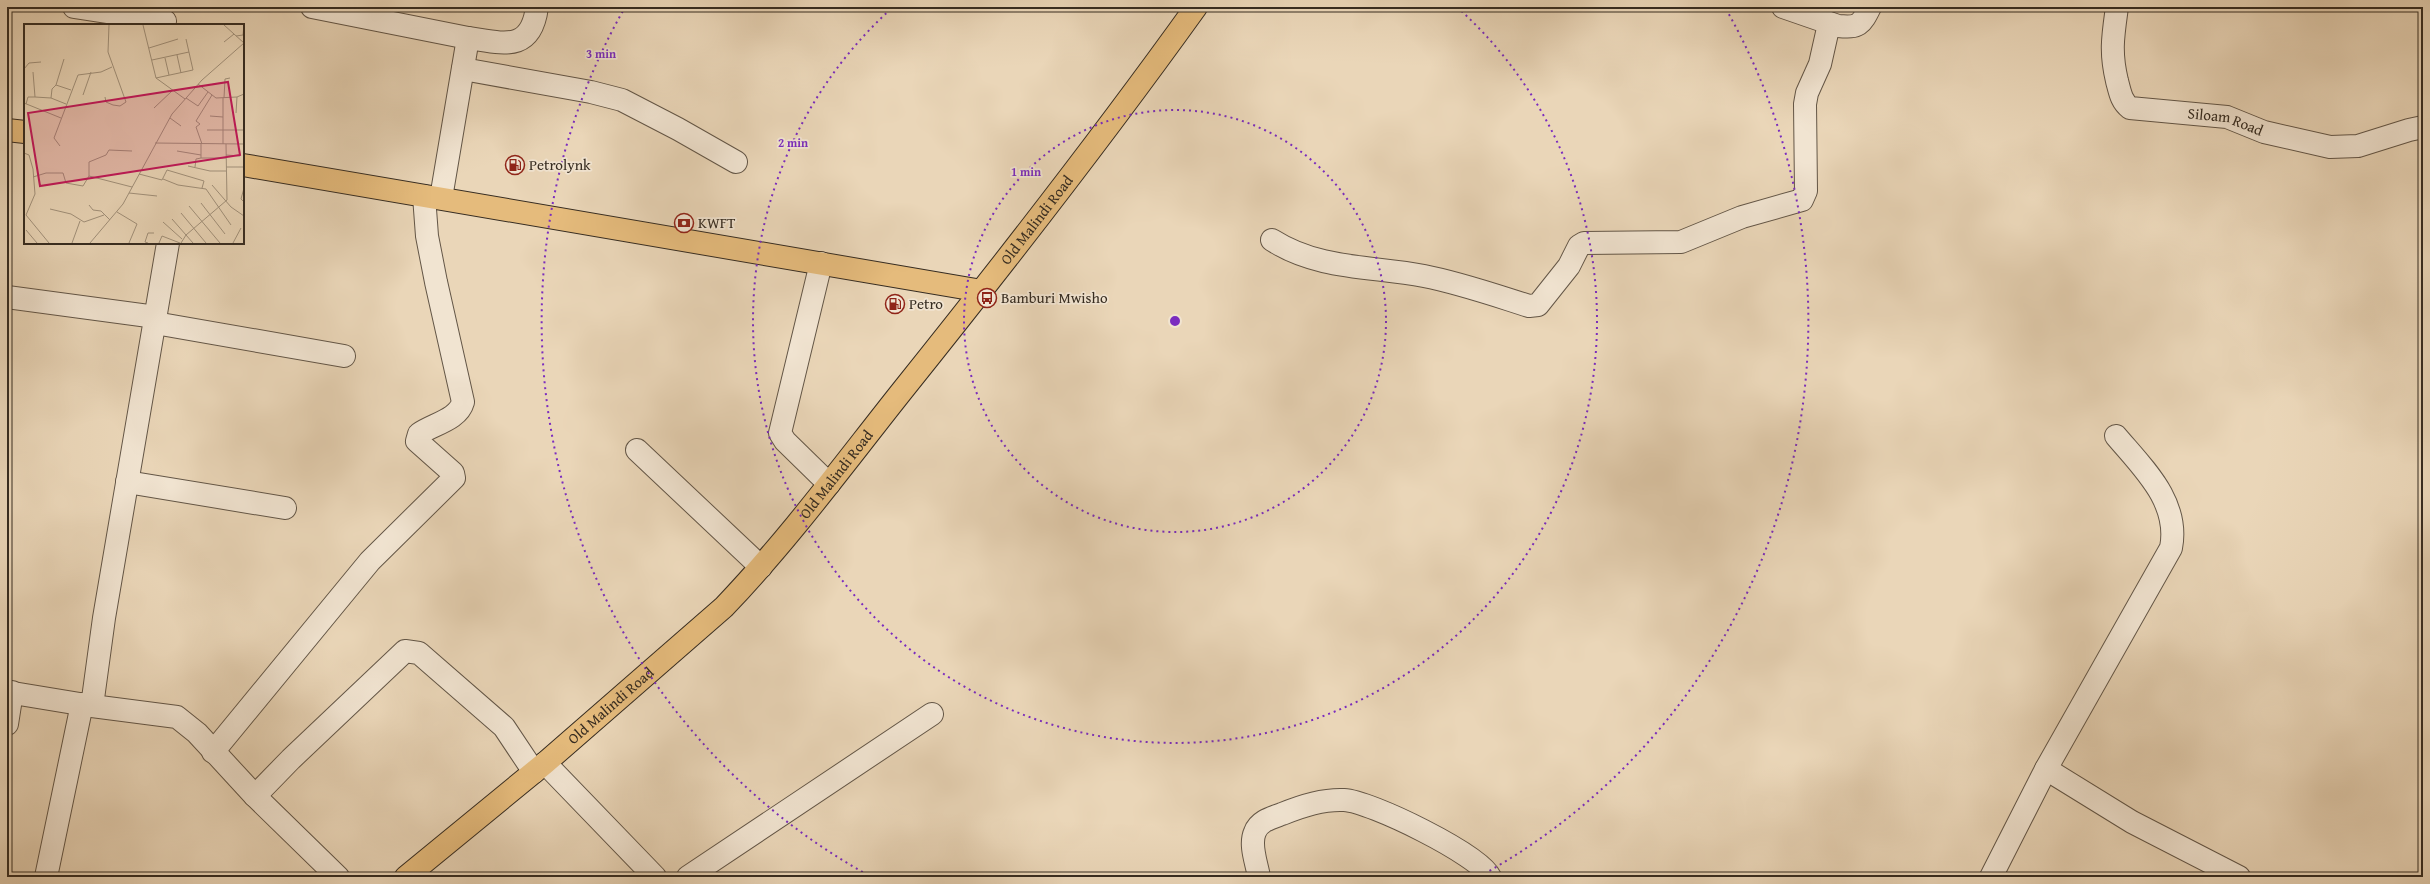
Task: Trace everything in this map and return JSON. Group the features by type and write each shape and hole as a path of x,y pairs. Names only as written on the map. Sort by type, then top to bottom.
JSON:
{"main road":[{"name":"Old Malindi Road","path":"406,877 539,768 724,607 761,567 829,484 982,291 1097,142 1196,7"},
{"path":"7,130 24,132"},
{"path":"244,165 982,291"}],"street":[{"path":"74,7 165,18"},
{"path":"312,7 468,38 505,43 519,42 530,31 537,7"},
{"path":"1783,7 1838,26 1855,26 1863,21 1870,7"},
{"name":"Siloam Road","path":"2118,7 2111,42 2112,60 2121,98 2130,108 2227,117 2264,132 2330,147 2358,146 2409,130 2423,128"},
{"path":"1272,240 1286,250 1328,263 1422,276 1456,283 1529,306 1538,305 1569,266 1579,246 1584,243 1681,242 1742,217 1802,200 1806,191 1805,104 1807,93 1820,64 1829,24"},
{"path":"213,752 370,561 454,478 453,473 418,441 419,434 428,428 457,415 463,402 427,236 433,197 463,69 468,38"},
{"path":"463,69 591,92 622,100 678,129 736,162"},
{"path":"46,877 87,705 168,244"},
{"path":"821,263 780,433 785,441 829,484"},
{"path":"7,297 155,320 344,356"},
{"path":"1990,877 2046,769 2171,548 2173,527 2168,507 2151,476 2116,436"},
{"path":"637,450 761,567"},
{"path":"127,482 285,508"},
{"path":"255,796 291,759 405,650 409,650 419,653 504,727 539,768 655,877"},
{"path":"7,724 10,692 87,705 176,717 197,734 255,796 338,877"},
{"path":"688,877 932,714"},
{"path":"2046,769 2132,822 2239,877"},
{"path":"1259,877 1253,839 1258,825 1267,819 1294,809 1327,800 1345,800 1374,807 1405,820 1475,861 1487,870 1490,877"}],"place":[{"name":"Petrolynk","path":"515,165"},
{"name":"KWFT","path":"684,223"},
{"name":"Bamburi Mwisho","path":"987,298"},
{"name":"Petro","path":"895,304"}]}
